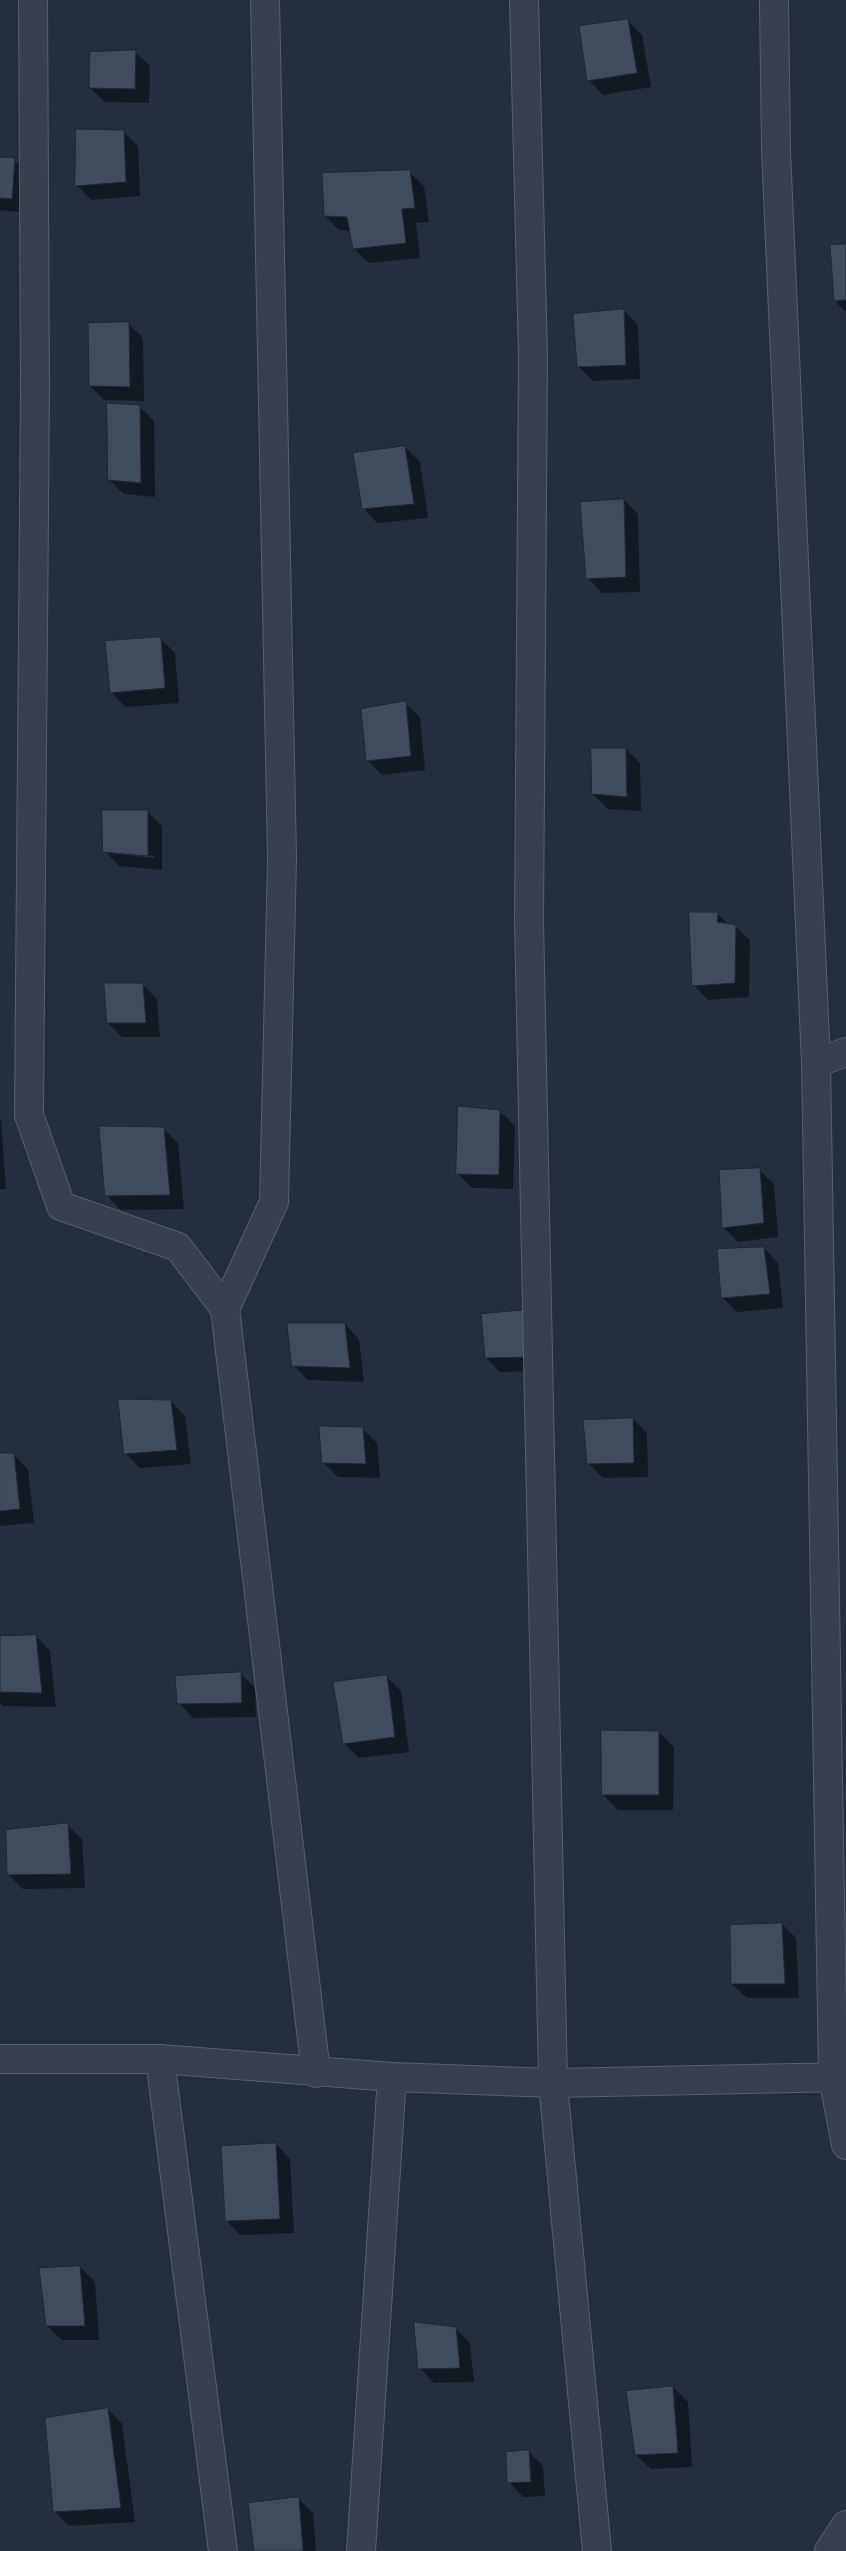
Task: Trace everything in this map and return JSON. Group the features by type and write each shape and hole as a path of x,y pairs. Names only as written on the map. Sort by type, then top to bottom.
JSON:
{"street":[{"path":"33,0 35,388 29,1115 61,1206 178,1247 225,1309 316,2073"},
{"path":"225,1309 274,1202 282,859 265,0"},
{"path":"524,0 533,356 529,920 553,2083 597,2551"},
{"path":"774,0 777,171 816,1063 839,2077 846,2145"},
{"path":"816,1063 846,1052"},
{"path":"0,2059 160,2059 316,2073 553,2083 839,2077"},
{"path":"160,2059 223,2551"},
{"path":"361,2551 392,2077"},
{"path":"829,2551 846,2525"}],"building":[{"path":"628,19 637,73 587,81 579,26"},
{"path":"136,50 135,89 89,88 90,52"},
{"path":"76,129 124,130 126,182 75,186"},
{"path":"0,157 15,158 12,199 0,198"},
{"path":"410,170 415,208 402,209 406,243 353,249 347,217 324,216 322,173"},
{"path":"846,244 846,300 834,301 830,245"},
{"path":"624,309 626,365 577,367 573,314"},
{"path":"129,322 130,387 89,386 88,323"},
{"path":"107,403 140,405 141,483 108,480"},
{"path":"405,446 414,504 362,509 353,453"},
{"path":"624,499 626,577 586,579 580,502"},
{"path":"161,637 165,688 110,693 105,641"},
{"path":"406,701 411,756 366,761 361,709"},
{"path":"591,748 626,748 627,797 592,794"},
{"path":"102,810 148,810 148,856 103,852"},
{"path":"689,912 718,912 717,922 736,925 735,983 692,986"},
{"path":"104,983 143,983 146,1023 107,1023"},
{"path":"458,1106 500,1110 499,1175 456,1174"},
{"path":"99,1126 164,1127 170,1195 105,1196"},
{"path":"760,1168 764,1223 722,1228 719,1170"},
{"path":"764,1247 770,1294 721,1298 717,1249"},
{"path":"525,1310 528,1357 485,1358 481,1314"},
{"path":"287,1323 345,1323 350,1368 292,1366"},
{"path":"118,1399 171,1400 177,1450 124,1454"},
{"path":"633,1418 634,1463 587,1464 583,1420"},
{"path":"319,1426 363,1427 366,1464 322,1463"},
{"path":"0,1453 14,1453 20,1509 0,1511"},
{"path":"36,1635 42,1693 0,1692 0,1636"},
{"path":"241,1672 242,1703 177,1704 175,1676"},
{"path":"387,1675 395,1737 343,1744 333,1682"},
{"path":"601,1730 659,1731 659,1795 602,1795"},
{"path":"68,1823 71,1874 7,1875 6,1830"},
{"path":"782,1923 785,1984 731,1984 730,1925"},
{"path":"276,2143 280,2219 225,2221 221,2146"},
{"path":"80,2266 85,2326 46,2326 39,2268"},
{"path":"414,2322 456,2327 460,2368 418,2369"},
{"path":"673,2386 678,2453 635,2455 626,2391"},
{"path":"108,2408 121,2508 53,2512 45,2418"},
{"path":"529,2450 531,2482 507,2483 506,2452"},
{"path":"299,2497 303,2551 254,2551 248,2503"}]}
